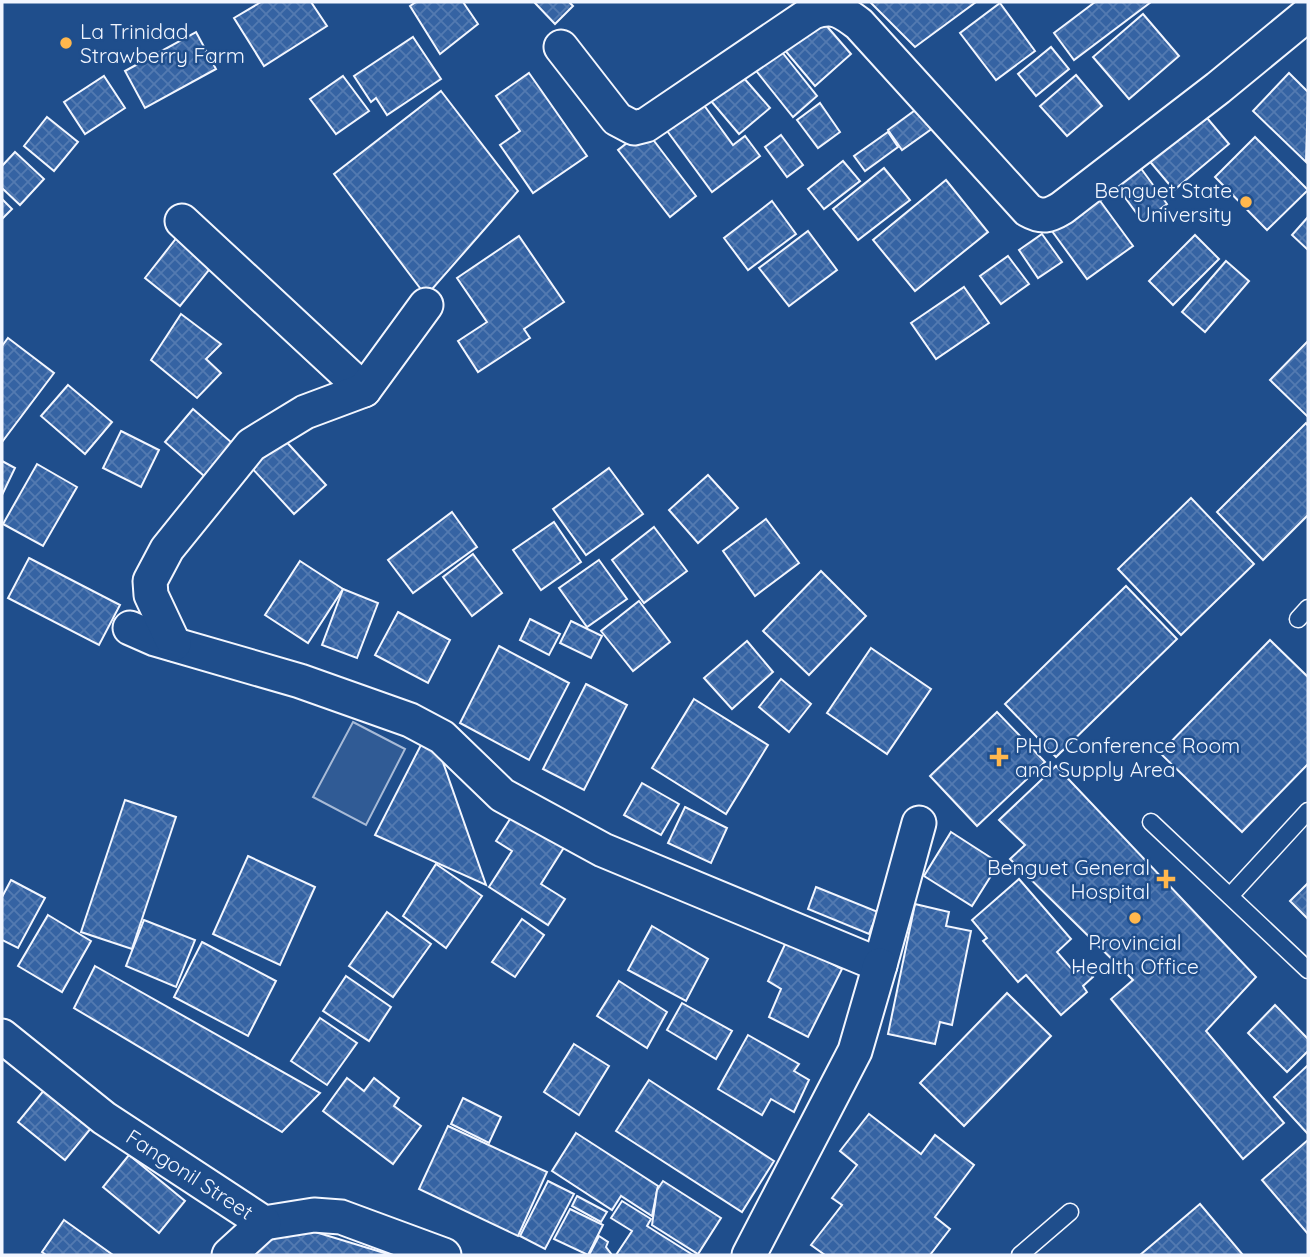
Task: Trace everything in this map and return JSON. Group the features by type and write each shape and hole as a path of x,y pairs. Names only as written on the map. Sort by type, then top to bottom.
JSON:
{"street":[{"path":"561,47 617,119 634,128 646,125 813,12 829,7 841,10 859,24 1028,210 1038,216 1048,216 1208,96 1308,14"},
{"path":"182,220 364,390"},
{"path":"174,644 151,595 150,581 167,549 251,445 305,412 364,390 426,304"},
{"path":"131,628 174,644 300,681 410,720 442,737 502,795 603,850 880,965"},
{"path":"749,1255 855,1051 919,823"},
{"name":"Fangonil Street","path":"2,1036 104,1118 264,1223 314,1215 341,1217 443,1255"},
{"path":"229,1255 264,1223"}],"lane":[{"path":"1230,896 1308,811"},
{"path":"1151,821 1308,970"},
{"path":"1020,1255 1070,1212"}],"shaded area":[{"path":"353,722 405,749 366,825 313,797"}],"building":[{"path":"261,2 311,2 327,26 264,66 234,18"},
{"path":"416,2 463,2 478,24 440,54 410,6"},
{"path":"534,2 569,2 573,6 555,24"},
{"path":"870,2 976,2 915,47"},
{"path":"1095,2 1151,2 1074,60 1054,33"},
{"path":"1000,3 1035,51 996,80 960,33"},
{"path":"1143,14 1179,56 1129,99 1093,57"},
{"path":"818,16 851,54 815,86 783,48"},
{"path":"196,32 216,69 145,108 125,71"},
{"path":"413,37 441,79 387,115 376,98 371,102 354,76"},
{"path":"778,47 817,96 793,117 753,67"},
{"path":"1051,47 1069,69 1036,96 1018,74"},
{"path":"736,69 770,108 739,134 706,95"},
{"path":"529,73 587,156 533,193 500,145 520,131 496,96"},
{"path":"1289,73 1308,92 1306,162 1253,111"},
{"path":"1076,75 1102,106 1067,136 1040,106"},
{"path":"104,76 125,108 85,134 64,102"},
{"path":"343,76 369,111 336,134 310,99"},
{"path":"441,91 518,191 426,296 334,174"},
{"path":"698,97 733,145 745,136 760,156 712,192 662,124"},
{"path":"820,103 840,132 818,148 797,120"},
{"path":"925,103 940,123 902,150 888,130"},
{"path":"1202,112 1229,144 1174,190 1147,158"},
{"path":"47,117 78,142 54,171 24,146"},
{"path":"645,129 696,196 670,217 618,150"},
{"path":"888,132 898,147 865,171 854,156"},
{"path":"781,135 803,165 787,177 765,147"},
{"path":"1255,137 1308,190 1267,230 1215,177"},
{"path":"15,152 44,179 20,205 2,188 2,166"},
{"path":"843,161 860,181 824,209 808,189"},
{"path":"1137,163 1167,204 1143,222 1113,181"},
{"path":"884,168 910,200 858,240 833,209"},
{"path":"946,180 988,232 915,291 873,240"},
{"path":"1095,194 1133,246 1087,279 1049,227"},
{"path":"2,199 12,209 2,219"},
{"path":"772,201 796,234 748,270 724,238"},
{"path":"1308,217 1308,250 1292,235"},
{"path":"808,231 837,270 789,306 759,268"},
{"path":"1042,234 1062,262 1038,278 1019,250"},
{"path":"1195,235 1219,259 1173,305 1149,281"},
{"path":"178,236 213,265 180,306 145,278"},
{"path":"519,236 564,302 524,329 530,338 478,372 458,341 487,322 457,278"},
{"path":"1008,256 1029,284 1001,304 980,276"},
{"path":"1226,261 1249,281 1205,332 1182,312"},
{"path":"964,287 989,323 936,359 911,323"},
{"path":"181,314 221,344 206,359 221,373 197,398 151,360"},
{"path":"8,338 54,373 2,442 2,346"},
{"path":"1308,341 1308,417 1270,380"},
{"path":"68,385 112,422 85,454 41,416"},
{"path":"193,409 239,449 211,482 165,442"},
{"path":"1306,423 1308,515 1263,560 1217,512"},
{"path":"121,431 159,450 141,487 103,468"},
{"path":"282,437 326,485 294,514 250,466"},
{"path":"2,461 15,468 2,495"},
{"path":"37,464 77,487 43,546 3,524"},
{"path":"609,468 643,514 586,555 553,509"},
{"path":"708,475 738,508 698,543 669,510"},
{"path":"1191,498 1254,564 1181,635 1118,569"},
{"path":"452,512 477,547 413,593 388,560"},
{"path":"766,519 799,563 755,596 723,551"},
{"path":"554,522 581,562 541,590 513,550"},
{"path":"654,527 687,571 644,603 612,560"},
{"path":"473,554 502,593 472,616 443,577"},
{"path":"29,558 120,605 99,645 8,598"},
{"path":"599,560 627,599 587,627 559,588"},
{"path":"300,561 343,589 308,643 265,615"},
{"path":"821,571 866,616 809,675 763,631"},
{"path":"1126,586 1177,639 1056,757 1005,704"},
{"path":"343,589 378,603 357,658 322,645"},
{"path":"639,601 670,642 633,671 601,631"},
{"path":"398,612 450,640 428,683 375,655"},
{"path":"530,619 560,634 549,655 520,640"},
{"path":"571,621 602,636 591,658 560,643"},
{"path":"1270,640 1308,677 1308,764 1242,832 1160,753"},
{"path":"747,641 773,672 732,709 704,678"},
{"path":"499,646 569,683 529,760 460,723"},
{"path":"871,648 931,689 887,754 827,713"},
{"path":"781,679 811,704 789,732 759,707"},
{"path":"586,684 627,705 584,790 543,769"},
{"path":"694,699 768,745 726,814 652,768"},
{"path":"997,712 1045,762 977,826 930,776"},
{"path":"423,741 438,748 486,885 375,835"},
{"name":"Provincial Health Office","path":"1056,766 1256,977 1206,1031 1284,1123 1243,1159 1111,999 1133,980 1010,859 1025,845 999,820"},
{"path":"642,783 679,804 661,835 624,815"},
{"path":"125,800 176,817 132,949 81,932"},
{"path":"519,805 570,838 541,884 565,899 548,925 489,887 512,851 496,841"},
{"path":"685,807 727,828 711,863 668,843"},
{"path":"951,832 999,863 972,906 924,876"},
{"path":"248,856 315,887 280,965 213,934"},
{"path":"436,864 482,896 446,948 403,916"},
{"path":"1019,879 1071,939 1057,952 1075,973 1084,966 1093,977 1083,986 1087,992 1061,1015 1026,975 1018,982 983,941 987,938 972,920"},
{"path":"11,880 45,898 18,948 2,940 2,897"},
{"path":"1308,883 1308,919 1290,901"},
{"path":"816,887 878,912 869,934 808,909"},
{"path":"915,904 949,912 946,926 971,931 952,1025 940,1022 935,1044 888,1034"},
{"path":"387,912 431,944 393,997 349,966"},
{"path":"48,915 91,941 62,992 18,966"},
{"path":"522,919 544,935 515,977 492,962"},
{"path":"144,920 195,940 176,987 126,966"},
{"path":"652,926 708,959 686,1001 628,970"},
{"path":"787,940 842,969 808,1037 769,1017 781,989 768,981"},
{"path":"202,942 276,981 248,1036 174,997"},
{"path":"95,966 320,1093 282,1132 74,1008"},
{"path":"346,976 391,1007 369,1041 323,1011"},
{"path":"619,981 667,1012 647,1048 597,1016"},
{"path":"1007,993 1051,1036 964,1126 920,1083"},
{"path":"682,1003 732,1031 716,1059 667,1030"},
{"path":"1275,1005 1308,1039 1308,1051 1287,1072 1248,1033"},
{"path":"320,1018 357,1043 327,1085 291,1061"},
{"path":"748,1035 799,1064 794,1071 809,1080 794,1112 771,1099 762,1115 718,1089"},
{"path":"574,1044 609,1066 579,1115 544,1092"},
{"path":"1308,1065 1308,1132 1307,1133 1274,1097"},
{"path":"347,1078 364,1091 374,1078 399,1098 394,1106 421,1126 393,1164 323,1111"},
{"path":"649,1080 774,1161 742,1212 616,1131"},
{"path":"45,1089 92,1127 65,1160 18,1122"},
{"path":"463,1098 501,1117 489,1143 451,1124"},
{"path":"869,1114 921,1154 935,1135 974,1165 935,1217 950,1229 930,1255 825,1255 811,1245 842,1205 832,1198 857,1165 840,1151"},
{"path":"448,1126 547,1172 518,1236 419,1189"},
{"path":"576,1133 658,1186 652,1216 621,1196 612,1210 552,1171"},
{"path":"1308,1140 1308,1234 1262,1180"},
{"path":"129,1155 185,1201 159,1233 103,1187"},
{"path":"548,1181 574,1194 545,1249 520,1236"},
{"path":"663,1181 721,1218 698,1254 652,1225 657,1190"},
{"path":"577,1196 607,1212 601,1222 572,1206"},
{"path":"622,1201 651,1219 647,1226 693,1255 616,1255 632,1231 611,1218"},
{"path":"1200,1204 1243,1255 1140,1255"},
{"path":"570,1209 603,1225 588,1255 554,1239"},
{"path":"64,1220 113,1255 46,1255 42,1252"},
{"path":"299,1227 391,1255 251,1255 282,1228"},
{"path":"599,1236 608,1242 606,1247 612,1255 589,1255"}],"place":[{"name":"La Trinidad Strawberry Farm","path":"66,43"},
{"name":"Benguet State University","path":"1246,202"},
{"name":"PHO Conference Room and Supply Area","path":"999,757"},
{"name":"Benguet General Hospital","path":"1166,879"},
{"name":"Provincial Health Office","path":"1135,918"}]}
